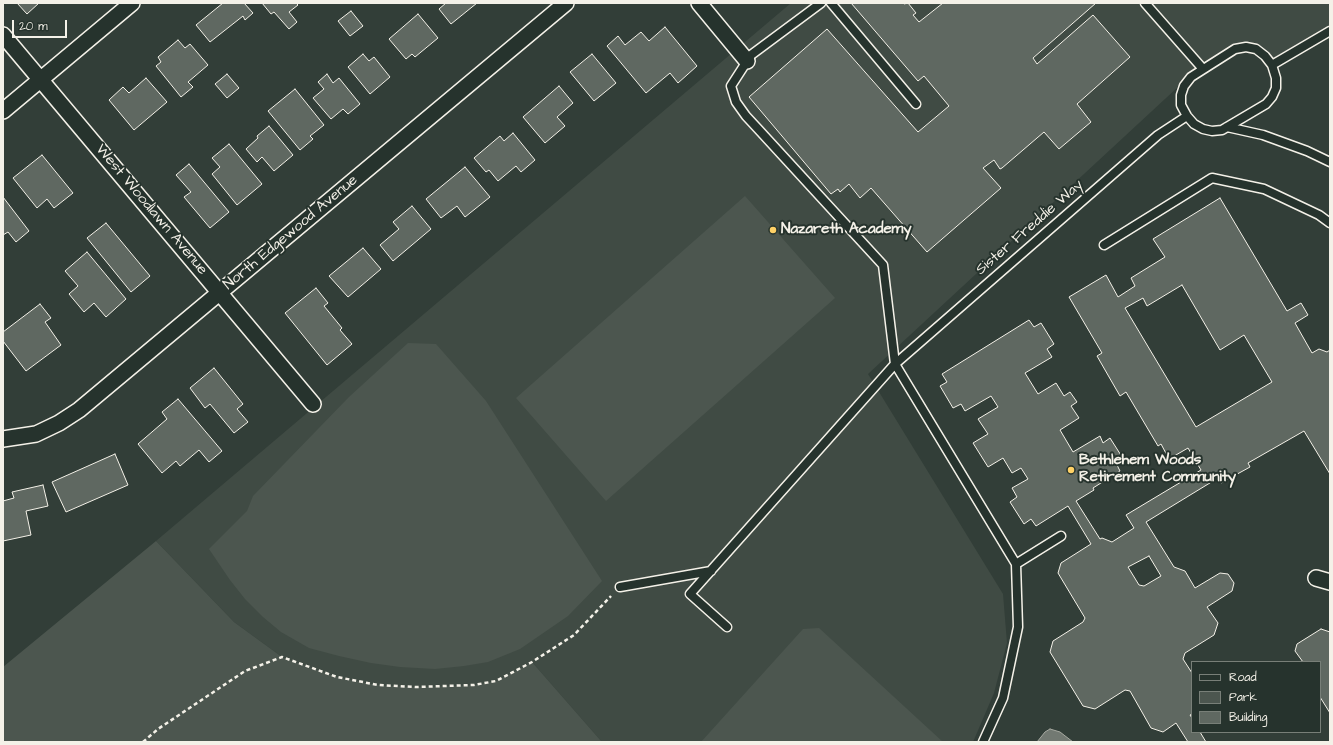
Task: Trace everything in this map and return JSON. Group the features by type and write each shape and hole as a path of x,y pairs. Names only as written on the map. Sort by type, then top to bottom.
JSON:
{"street":[{"path":"3,111 132,3"},
{"name":"North Edgewood Avenue","path":"3,440 36,434 59,423 79,410 566,3"},
{"path":"699,3 747,61"},
{"name":"West Woodlawn Avenue","path":"3,34 313,404"}],"lane":[{"path":"821,3 751,55 731,86 736,102 746,116 882,265 895,364 1016,564 1018,627 1002,698 983,742"},
{"path":"831,3 916,104"},
{"path":"1145,3 1203,69"},
{"path":"1272,65 1330,31"},
{"path":"1246,47 1256,49 1265,56 1272,65 1276,78 1276,88 1272,97 1266,104 1222,130 1212,131 1203,129 1194,124 1186,116 1181,106 1181,95 1184,86 1191,77 1235,49 1246,47"},
{"name":"Sister Freddie Way","path":"727,627 690,594 895,364 1158,135 1186,116"},
{"path":"1227,127 1263,135 1307,151 1330,162"},
{"path":"1104,245 1212,178 1264,189 1319,215 1330,223"},
{"path":"1016,564 1060,536"},
{"path":"620,587 711,571"}],"path":[{"path":"143,742 158,729 245,671 282,656 336,677 378,685 416,687 474,685 496,681 532,662 574,635 620,587"}],"shaded area":[{"name":"Nazareth Academy","path":"791,3 1330,3 1330,25 1272,59 1265,50 1256,45 1246,43 1234,46 1186,75 1179,86 868,374 1003,594 1007,643 994,693 973,742 602,742 532,662 496,681 474,685 416,687 378,685 337,677 282,657 234,622 156,541"},
{"path":"1050,729 1060,732 1073,742 1037,742 1045,732"}],"green space":[{"path":"745,196 835,298 606,501 516,398"},
{"path":"408,343 436,344 486,401 602,581 568,616 520,649 488,662 435,669 400,667 371,663 309,648 281,632 263,617 245,599 209,549 247,511 253,496 349,397"},
{"path":"156,541 234,622 282,657 337,677 378,685 416,687 474,685 496,681 532,662 602,742 3,742 3,667"},
{"path":"819,628 943,742 701,742 803,629"}],"building":[{"path":"17,3 39,3 27,14"},
{"path":"223,3 244,3 253,13 245,20 243,16 210,42 196,25"},
{"path":"262,3 296,3 298,5 289,12 297,22 289,29 274,12 271,14"},
{"path":"446,3 477,3 451,24 439,9"},
{"path":"851,3 908,3 916,13 913,15 919,22 943,3 1096,3 1033,58 1037,64 1093,15 1130,57 1077,104 1091,122 1059,149 1044,132 1002,168 1000,169 994,160 983,168 1001,188 927,252 871,188 860,198 849,184 840,192 838,189 831,194 749,97 827,29 918,132 949,106 924,76 918,81"},
{"path":"351,11 363,26 350,36 338,21"},
{"path":"418,14 438,38 415,57 412,54 406,59 389,39"},
{"path":"665,27 697,66 678,83 670,73 646,93 607,46 618,36 625,45 641,32 649,41"},
{"path":"178,40 185,48 190,44 208,65 188,82 193,87 181,97 156,66 161,62 158,57"},
{"path":"363,54 369,61 374,57 390,77 370,94 348,67"},
{"path":"592,54 616,83 594,101 570,72"},
{"path":"227,74 239,88 227,98 215,84"},
{"path":"327,74 333,83 339,78 360,104 348,114 343,109 331,119 313,98 324,89 318,82"},
{"path":"146,78 167,102 134,130 109,100 123,87 129,93"},
{"path":"559,86 573,103 557,117 565,126 545,143 523,117"},
{"path":"295,89 324,125 310,136 313,139 300,150 268,111"},
{"path":"269,126 293,155 274,171 262,157 257,162 246,149 258,138 257,136"},
{"path":"513,133 535,160 521,172 516,166 498,181 489,170 486,172 474,158 500,136 504,141"},
{"path":"229,144 262,184 237,205 212,174 220,167 212,158"},
{"path":"42,155 73,193 54,208 47,199 37,208 13,178"},
{"path":"189,164 229,212 210,228 184,197 191,192 176,175"},
{"path":"465,167 490,197 465,217 457,206 441,218 426,199"},
{"path":"3,197 29,231 16,242 8,232 3,235"},
{"name":"Bethlehem Woods Retirement Community","path":"1220,198 1287,311 1301,303 1308,315 1295,323 1312,353 1319,349 1327,352 1330,350 1330,474 1304,431 1248,463 1250,467 1221,483 1218,478 1146,522 1174,567 1185,571 1195,588 1220,573 1228,574 1234,583 1232,591 1207,607 1218,623 1214,635 1185,653 1183,659 1191,671 1191,733 1201,733 1206,742 1188,742 1176,723 1163,732 1151,728 1130,691 1125,690 1095,709 1083,706 1050,652 1053,641 1083,622 1085,618 1058,573 1061,563 1091,544 1068,506 1036,526 1031,519 1024,524 1010,502 1017,497 1012,488 1028,479 1021,468 1012,473 1003,458 988,467 973,443 988,434 978,419 998,407 991,396 965,411 961,404 953,408 940,386 947,382 942,374 1029,320 1034,327 1041,323 1054,344 1047,349 1052,357 1025,373 1038,394 1056,383 1064,396 1070,392 1077,402 1071,406 1079,418 1060,430 1073,452 1100,436 1103,443 1110,438 1124,460 1117,465 1120,471 1076,501 1100,539 1102,538 1112,542 1134,528 1126,515 1201,470 1188,448 1169,459 1161,444 1158,446 1126,392 1120,396 1097,356 1102,353 1069,297 1106,275 1118,297 1135,286 1131,278 1165,257 1153,239","holes":["1182,285 1220,350 1244,335 1272,382 1196,427 1125,308 1143,298 1147,306","1149,556 1161,576 1144,586 1139,585 1128,567"]},
{"path":"412,206 431,229 393,261 380,245 399,229 393,222"},
{"path":"106,223 150,276 131,292 87,238"},
{"path":"363,248 381,269 348,297 329,276"},
{"path":"87,252 126,299 106,317 94,303 84,312 69,294 78,286 65,271"},
{"path":"316,288 328,303 324,306 342,328 340,330 352,344 327,365 285,313"},
{"path":"40,304 51,318 45,322 61,345 26,371 3,341 3,332"},
{"path":"214,368 243,404 237,409 248,422 234,433 210,404 205,408 190,388"},
{"path":"178,399 222,451 209,462 199,450 180,466 176,461 162,473 138,444 167,419 162,412"},
{"path":"115,454 128,485 66,512 52,482"},
{"path":"43,485 48,506 26,511 31,535 3,541 3,501 14,498 12,492"},
{"path":"1321,629 1330,632 1330,713 1321,699 1321,661 1302,661 1295,651 1297,644"}],"place":[{"name":"Nazareth Academy","path":"773,230"},
{"name":"Bethlehem Woods Retirement Community","path":"1071,470"}]}
